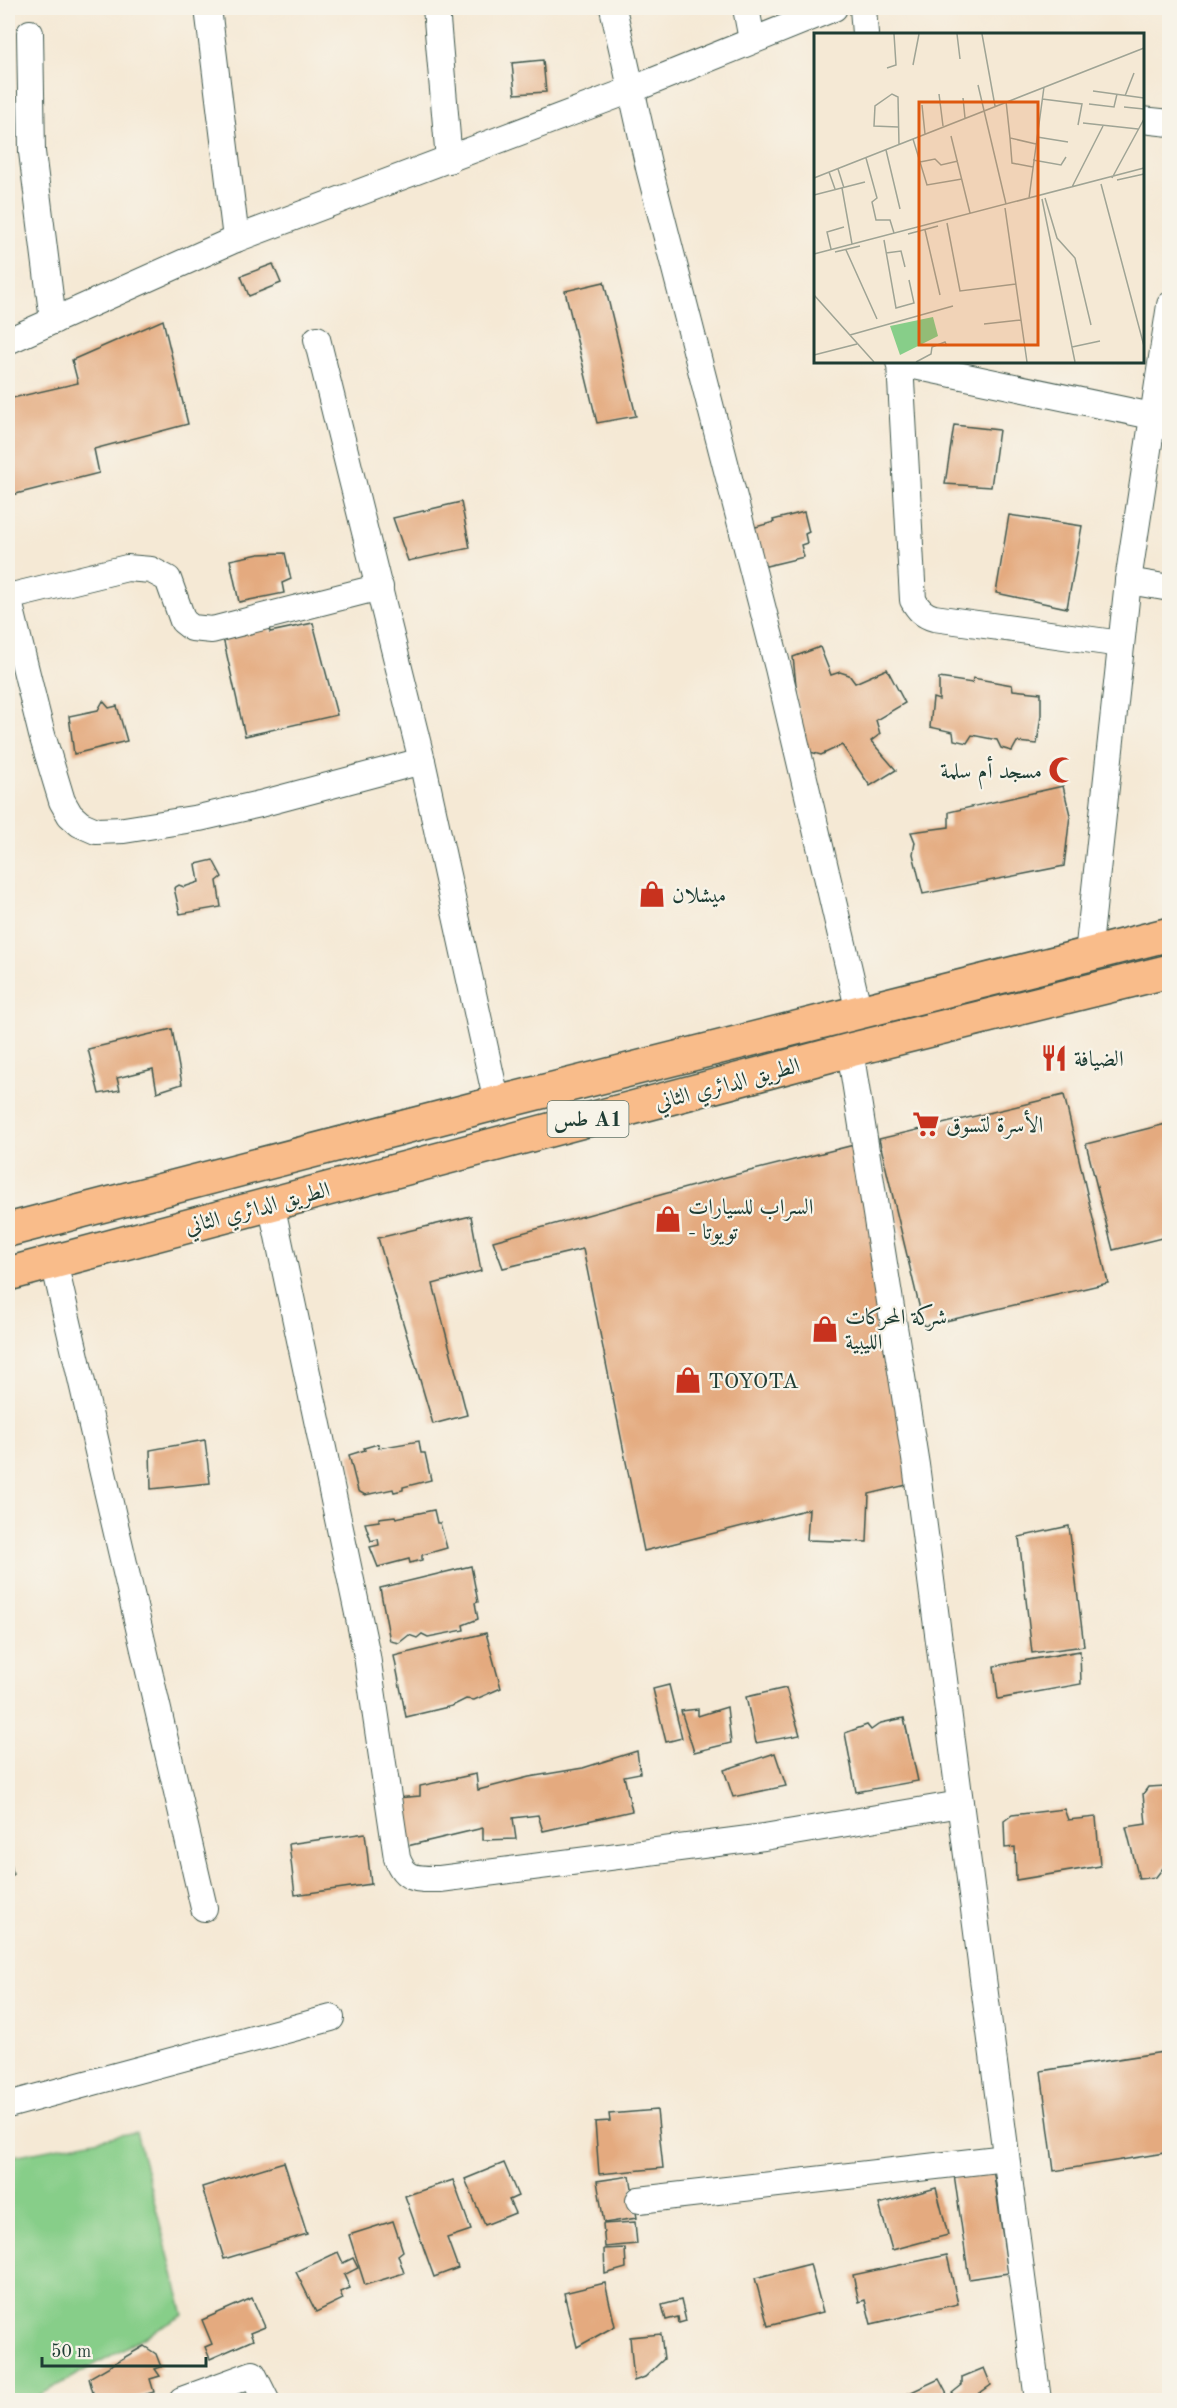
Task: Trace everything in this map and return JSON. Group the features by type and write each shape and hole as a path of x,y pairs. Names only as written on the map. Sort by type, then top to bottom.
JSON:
{"highway":[{"name":"الطريق الدائري الثاني","path":"8,1230 497,1103 1170,934"},
{"name":"الطريق الدائري الثاني","path":"8,1274 850,1050 1170,971"}],"street":[{"path":"208,8 236,239"},
{"path":"436,8 449,160"},
{"path":"613,8 631,90 714,423 778,668 859,1012"},
{"path":"746,8 752,40"},
{"path":"8,341 236,239 631,90 834,8"},
{"path":"863,8 865,33"},
{"path":"30,33 32,152 53,321"},
{"path":"1144,120 1170,123"},
{"path":"1088,955 1128,581 1152,416 1166,351 1170,305"},
{"path":"317,339 422,761 497,1103"},
{"path":"899,363 913,600 918,608 925,615 934,618 1121,644"},
{"path":"904,363 1152,416"},
{"path":"380,587 212,630 192,628 183,621 168,579 151,570 127,568 8,597 42,735 62,801 80,824 96,831 124,830 199,818 422,761"},
{"path":"1128,581 1170,588"},
{"path":"850,1050 916,1464 1038,2400"},
{"path":"271,1203 367,1656 397,1858 402,1871 411,1877 440,1879 764,1838 960,1804"},
{"path":"54,1262 204,1908"},
{"path":"8,2105 331,2018"},
{"path":"639,2200 1006,2158"},
{"path":"182,2400 253,2374 266,2400"}],"green space":[{"path":"136,2132 184,2315 31,2400 8,2400 8,2157"}],"building":[{"path":"543,60 546,92 515,94 512,63"},
{"path":"273,264 281,283 249,296 241,276"},
{"path":"604,282 636,416 597,423 565,291"},
{"path":"163,320 188,424 94,449 99,473 8,496 8,399 78,383 72,360"},
{"path":"954,425 999,430 991,487 945,484"},
{"path":"461,502 470,548 408,561 393,518"},
{"path":"804,512 809,532 805,534 807,543 801,545 804,557 762,567 752,528"},
{"path":"1009,515 1082,526 1067,608 996,593"},
{"path":"285,553 291,579 282,583 284,593 239,602 230,560 259,554"},
{"path":"267,622 270,632 313,623 337,715 245,736 223,638"},
{"path":"820,647 831,675 840,672 849,675 855,683 887,669 905,703 876,720 880,734 871,741 896,770 870,786 842,745 821,755 803,750 793,657"},
{"path":"939,678 972,683 973,678 1012,685 1013,690 1041,693 1037,744 1017,742 1012,751 1001,748 997,740 972,735 967,743 954,740 953,732 930,727 933,698 939,700"},
{"path":"103,701 109,708 117,706 127,741 74,754 69,716 98,710"},
{"path":"1063,786 1070,815 1064,866 923,894 913,854 915,842 911,832 949,827 949,812"},
{"path":"213,860 222,877 217,881 221,907 180,914 174,888 199,882 196,864"},
{"path":"172,1029 182,1084 157,1092 153,1069 117,1078 120,1090 99,1094 88,1049"},
{"path":"1064,1095 1108,1283 924,1326 879,1139"},
{"path":"1170,1123 1170,1236 1113,1250 1086,1144"},
{"path":"854,1145 927,1480 869,1494 867,1542 807,1540 809,1509 644,1551 583,1249 503,1268 493,1241 722,1178"},
{"path":"471,1216 481,1271 433,1284 467,1415 433,1424 378,1238"},
{"path":"205,1440 210,1483 151,1489 150,1450"},
{"path":"419,1441 421,1453 425,1453 431,1480 403,1487 403,1490 394,1492 393,1489 365,1495 358,1491 349,1455 378,1444 379,1448"},
{"path":"434,1510 447,1548 422,1555 422,1560 410,1563 409,1559 378,1567 370,1547 379,1545 378,1539 371,1541 365,1523 379,1521 379,1518 395,1516 396,1518"},
{"path":"1069,1526 1084,1646 1032,1653 1019,1537"},
{"path":"471,1566 478,1602 475,1603 478,1619 463,1625 464,1630 428,1637 422,1634 417,1638 409,1635 399,1643 390,1641 380,1588"},
{"path":"486,1633 501,1688 474,1700 466,1699 452,1706 406,1717 394,1656"},
{"path":"1080,1651 1081,1684 998,1699 994,1666"},
{"path":"669,1685 682,1738 666,1742 653,1689"},
{"path":"786,1688 800,1735 756,1743 746,1697"},
{"path":"727,1707 731,1743 694,1752 681,1711 698,1709 698,1716"},
{"path":"904,1718 918,1781 856,1792 845,1733 867,1725 871,1730 881,1723"},
{"path":"637,1751 640,1773 624,1776 632,1811 543,1831 538,1815 513,1818 516,1839 483,1840 483,1828 407,1846 396,1798 420,1796 420,1786 476,1774 478,1790 529,1777 583,1768"},
{"path":"775,1753 786,1786 733,1797 724,1770"},
{"path":"1166,1786 1170,1791 1170,1859 1156,1877 1139,1879 1126,1827 1146,1824 1143,1794 1148,1787"},
{"path":"1064,1809 1068,1820 1096,1817 1100,1866 1016,1880 1015,1847 1005,1848 1004,1821 1012,1815"},
{"path":"365,1833 371,1884 295,1895 289,1844"},
{"path":"8,1846 13,1875 8,1876"},
{"path":"1170,2051 1170,2152 1054,2171 1041,2071"},
{"path":"657,2110 663,2168 599,2174 595,2122 610,2121 609,2114"},
{"path":"284,2162 307,2234 224,2259 202,2187"},
{"path":"504,2163 518,2196 509,2200 515,2213 485,2225 465,2179"},
{"path":"993,2168 1008,2273 969,2279 954,2174"},
{"path":"630,2176 637,2218 604,2223 597,2181"},
{"path":"453,2180 471,2230 447,2238 458,2268 434,2277 405,2196"},
{"path":"936,2188 948,2235 892,2250 879,2204"},
{"path":"393,2221 403,2251 398,2255 404,2273 365,2285 349,2235"},
{"path":"635,2222 637,2244 605,2247 603,2224"},
{"path":"625,2248 626,2268 605,2274 604,2249"},
{"path":"338,2252 343,2263 353,2258 358,2268 344,2275 350,2288 340,2292 343,2299 316,2312 296,2272"},
{"path":"947,2255 958,2304 871,2324 865,2300 859,2302 853,2275"},
{"path":"810,2264 823,2312 768,2326 755,2278"},
{"path":"605,2283 615,2326 577,2347 564,2293"},
{"path":"252,2298 265,2327 250,2333 253,2340 210,2359 205,2347 212,2344 202,2320"},
{"path":"681,2300 686,2321 679,2323 678,2317 666,2320 662,2305"},
{"path":"661,2334 664,2359 645,2377 634,2381 630,2337"},
{"path":"144,2346 156,2354 161,2367 155,2369 160,2376 150,2379 154,2392 126,2400 95,2400 89,2378"},
{"path":"984,2368 991,2385 970,2400 958,2400 952,2393 962,2385 962,2377"},
{"path":"939,2379 950,2400 911,2400 907,2394"}],"place":[{"name":"مسجد أم سلمة","path":"1062,770"},
{"name":"ميشلان","path":"652,894"},
{"name":"الضيافة","path":"1054,1058"},
{"name":"الأسرة لتسوق","path":"926,1124"},
{"name":"السراب للسيارات - تويوتا","path":"668,1219"},
{"name":"شركة المحركات الليبية","path":"825,1329"},
{"name":"TOYOTA","path":"688,1380"}]}
